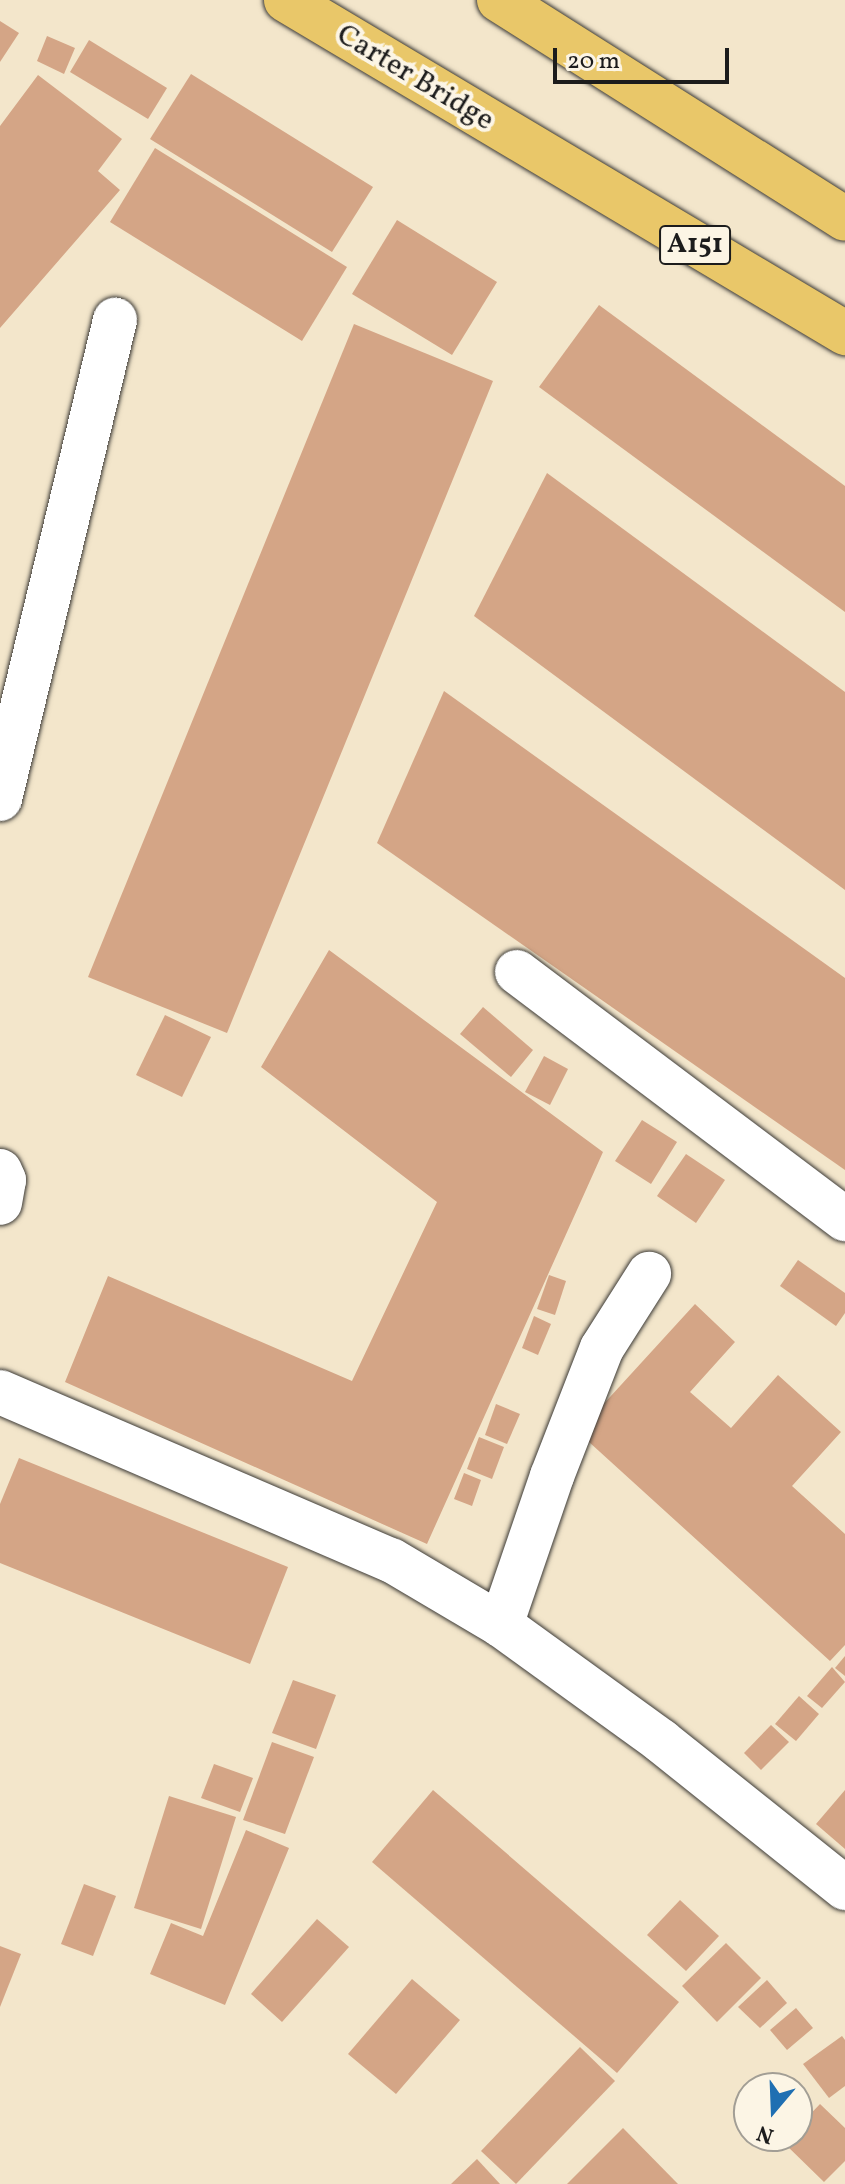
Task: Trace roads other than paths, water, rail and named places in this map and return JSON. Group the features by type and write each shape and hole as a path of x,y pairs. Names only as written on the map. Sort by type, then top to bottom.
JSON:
{"main road":[{"name":"Carter Bridge","path":"286,0 845,333"},
{"path":"499,0 575,45 845,219"}],"lane":[{"path":"0,799 115,320"},
{"path":"517,972 845,1219"},
{"path":"0,1171 4,1180 0,1203"},
{"path":"501,1625 552,1476 602,1348 649,1274"},
{"path":"0,1392 391,1560 501,1625 661,1741 845,1888"}]}
